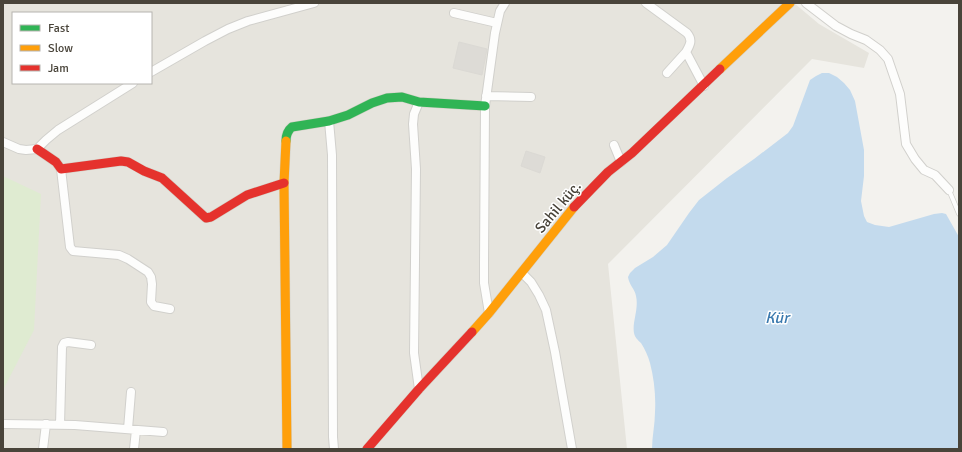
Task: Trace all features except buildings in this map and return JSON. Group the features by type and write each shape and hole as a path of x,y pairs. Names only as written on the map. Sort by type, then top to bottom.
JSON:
{"street":[{"path":"152,71 228,29 314,3"},
{"path":"489,313 484,283 485,106 495,33 500,11 505,3"},
{"path":"646,3 676,24 690,37 691,43 686,52 667,73"},
{"name":"Sahil küç.","path":"367,449 419,389 489,313 588,191 608,172 632,153 704,86 790,3"},
{"path":"806,3 836,26 866,40 880,50 888,59 900,94 906,144 924,170 935,175 949,190"},
{"path":"454,13 497,23"},
{"path":"686,52 704,86"},
{"path":"37,149 58,130 131,84"},
{"path":"486,96 531,97"},
{"path":"288,449 284,183 286,136 288,130 292,127 329,121 348,115 372,103 388,98 402,97 419,102 485,106"},
{"path":"419,102 414,114 413,124 416,169 414,353 419,389"},
{"path":"329,121 332,155 334,449"},
{"path":"3,142 19,149 37,149 56,162 61,169 70,247 73,251 119,255 128,259 148,272 151,277 151,302 154,306 170,309"},
{"path":"614,145 621,162"},
{"path":"61,169 126,161 144,171 162,178 206,218 211,217 247,195 284,183"},
{"path":"522,274 531,282 539,294 546,310 572,449"},
{"path":"60,425 62,347 64,343 68,342 91,345"},
{"path":"131,392 134,449"},
{"path":"3,424 46,424 163,432"},
{"path":"43,449 46,424"}],"lane":[{"path":"949,190 959,214"}],"shaded area":[{"path":"3,3 794,3 819,24 869,53 864,68 812,59 608,264 627,449 3,449"}],"green space":[{"path":"3,176 41,194 34,330 3,390"}],"water":[{"name":"Kür","path":"822,73 829,73 837,77 850,90 855,101 864,150 864,176 861,201 864,216 867,222 889,227 942,213 946,214 959,237 959,449 652,449 655,421 654,381 647,355 634,333 637,301 628,277 635,268 653,257 667,245 699,200 788,133 793,126 810,80"}],"traffic: fast":[{"path":"286,141 287,133 292,127 329,121 348,115 372,103 387,98 402,97 419,102 485,106"}],"traffic: slow":[{"path":"720,69 790,3"},
{"path":"286,141 284,183 287,449"},
{"path":"472,332 574,207"}],"traffic: jam":[{"path":"574,207 608,172 632,153 720,69"},
{"path":"37,149 56,162 61,169 121,161 128,162 144,171 162,178 206,218 211,217 247,195 284,183"},
{"path":"367,449 419,389 472,332"}]}
